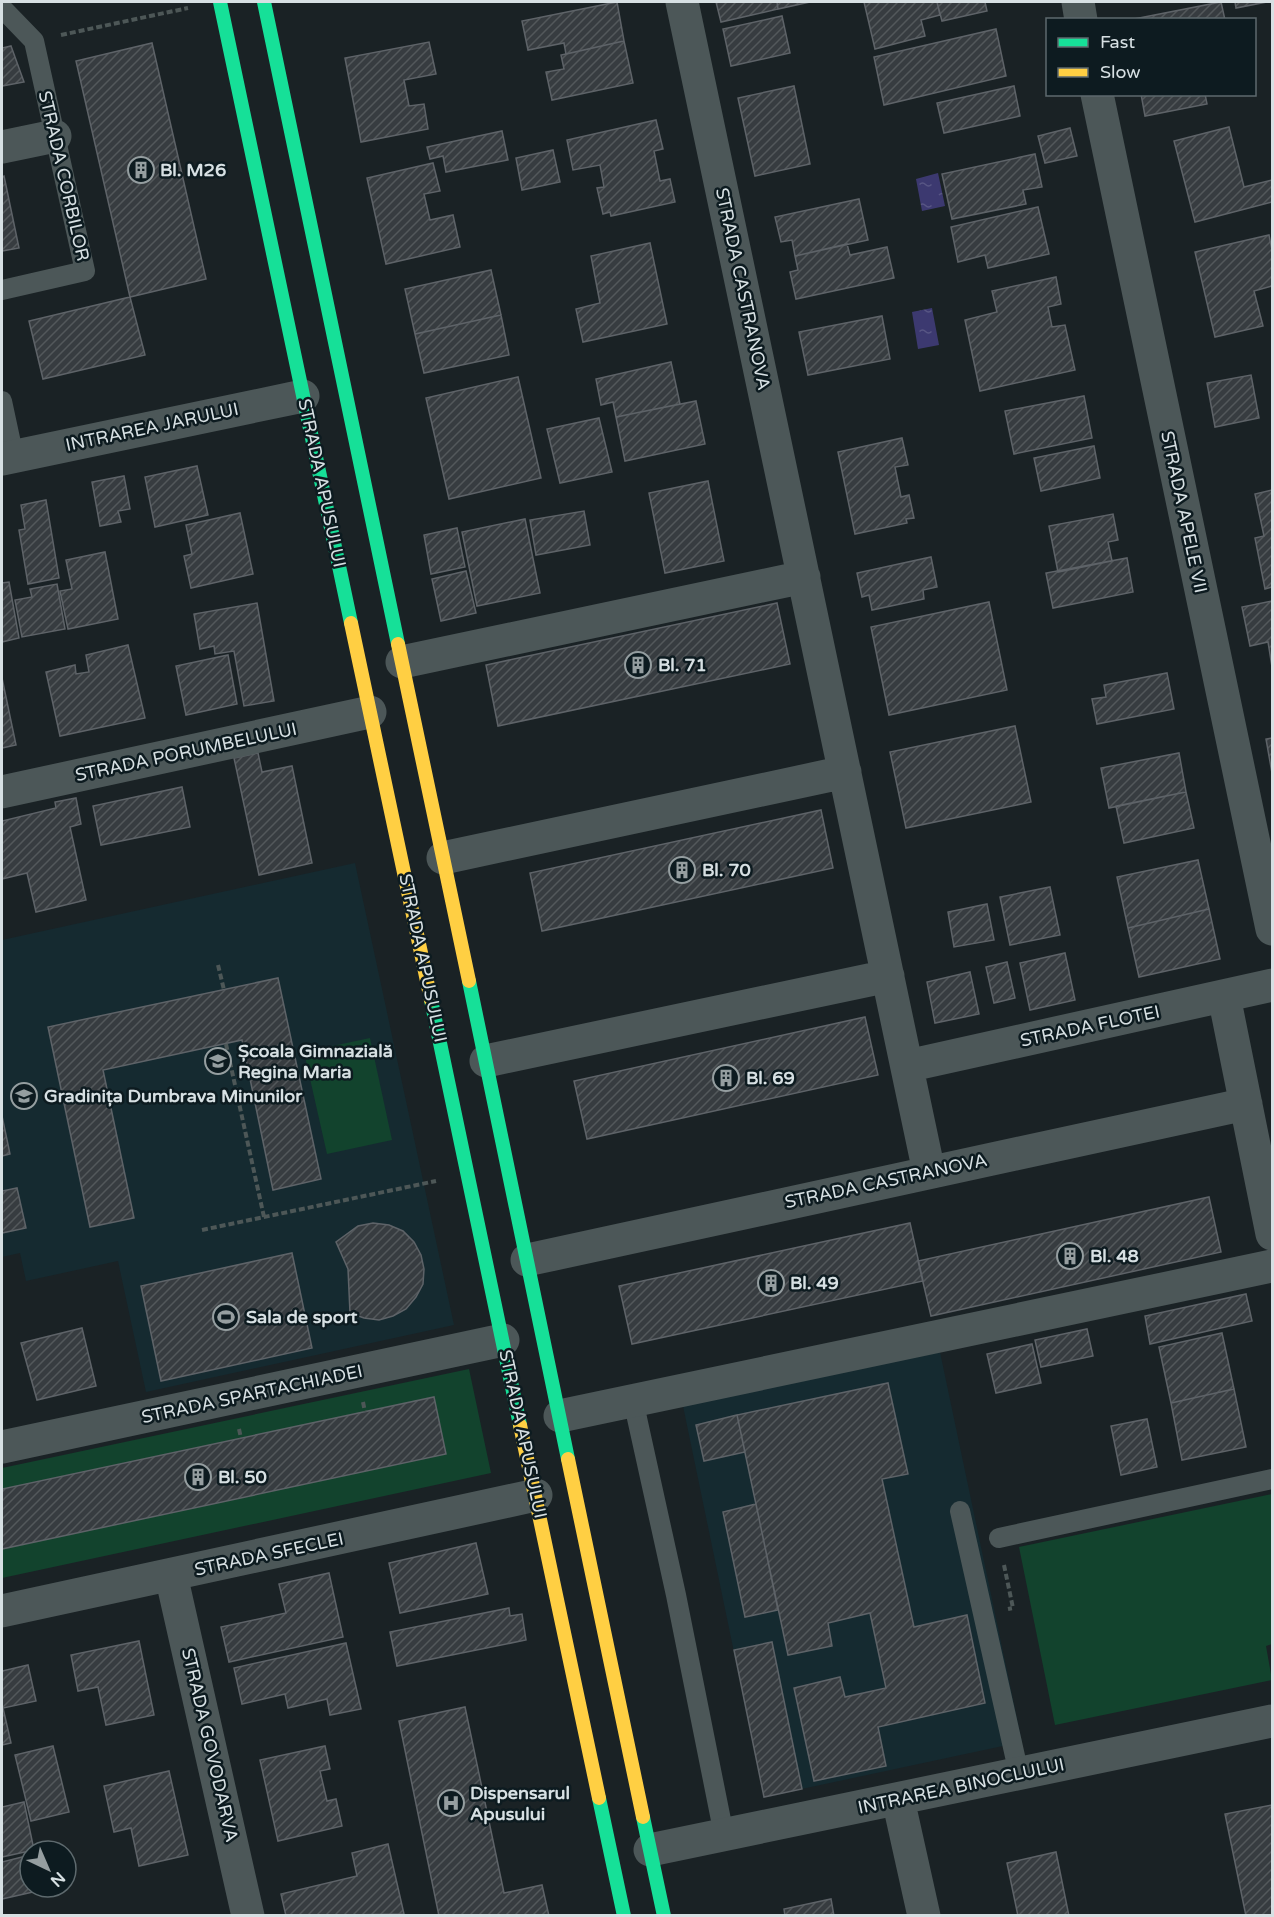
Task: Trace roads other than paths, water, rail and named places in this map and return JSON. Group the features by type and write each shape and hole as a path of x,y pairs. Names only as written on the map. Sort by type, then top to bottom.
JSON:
{"main road":[{"name":"STRADA APUSULUI","path":"220,2 303,396 382,667 370,712 424,862 486,1061 527,1260 540,1420 631,1854 664,1916"},
{"name":"STRADA APUSULUI","path":"264,2 382,667 424,862 503,1340 540,1420 631,1854 624,1916"}],"street":[{"name":"STRADA CASTRANOVA","path":"682,2 929,1172"},
{"path":"1078,2 1081,18"},
{"name":"STRADA APELE VII","path":"1097,96 1272,929"},
{"path":"2,147 55,136"},
{"name":"INTRAREA JARULUI","path":"8,458 303,396"},
{"path":"382,667 804,577"},
{"name":"STRADA PORUMBELULUI","path":"2,792 370,712"},
{"path":"424,862 845,772"},
{"path":"486,1061 888,976"},
{"name":"STRADA FLOTEI","path":"907,1066 1272,985"},
{"path":"1224,996 1272,1234"},
{"name":"STRADA CASTRANOVA","path":"527,1260 1246,1104"},
{"path":"540,1420 1272,1266"},
{"name":"STRADA SPARTACHIADEI","path":"2,1447 503,1340"},
{"name":"STRADA SFECLEI","path":"2,1611 556,1492"},
{"name":"STRADA GOVODARVA","path":"171,1575 249,1916"},
{"name":"INTRAREA BINOCLULUI","path":"631,1854 1272,1721"},
{"path":"898,1799 924,1916"}],"lane":[{"name":"STRADA CORBILOR","path":"2,8 34,41 85,272 2,290"},
{"path":"2,401 8,458"},
{"path":"633,1401 676,1595 724,1835"},
{"path":"999,1538 1272,1479"},
{"path":"960,1511 1019,1774"}],"water":[{"path":"938,173 945,206 922,211 916,179"},
{"path":"932,308 939,345 918,349 912,312"}],"place":[{"name":"Bl. M26","path":"141,170"},
{"name":"Bl. 71","path":"638,665"},
{"name":"Bl. 70","path":"682,870"},
{"name":"Școala Gimnazială Regina Maria","path":"218,1061"},
{"name":"Bl. 69","path":"726,1078"},
{"name":"Gradinița Dumbrava Minunilor","path":"24,1096"},
{"name":"Bl. 48","path":"1070,1256"},
{"name":"Bl. 49","path":"771,1283"},
{"name":"Sala de sport","path":"226,1317"},
{"name":"Bl. 50","path":"198,1477"},
{"name":"Dispensarul Apusului","path":"451,1803"}]}
